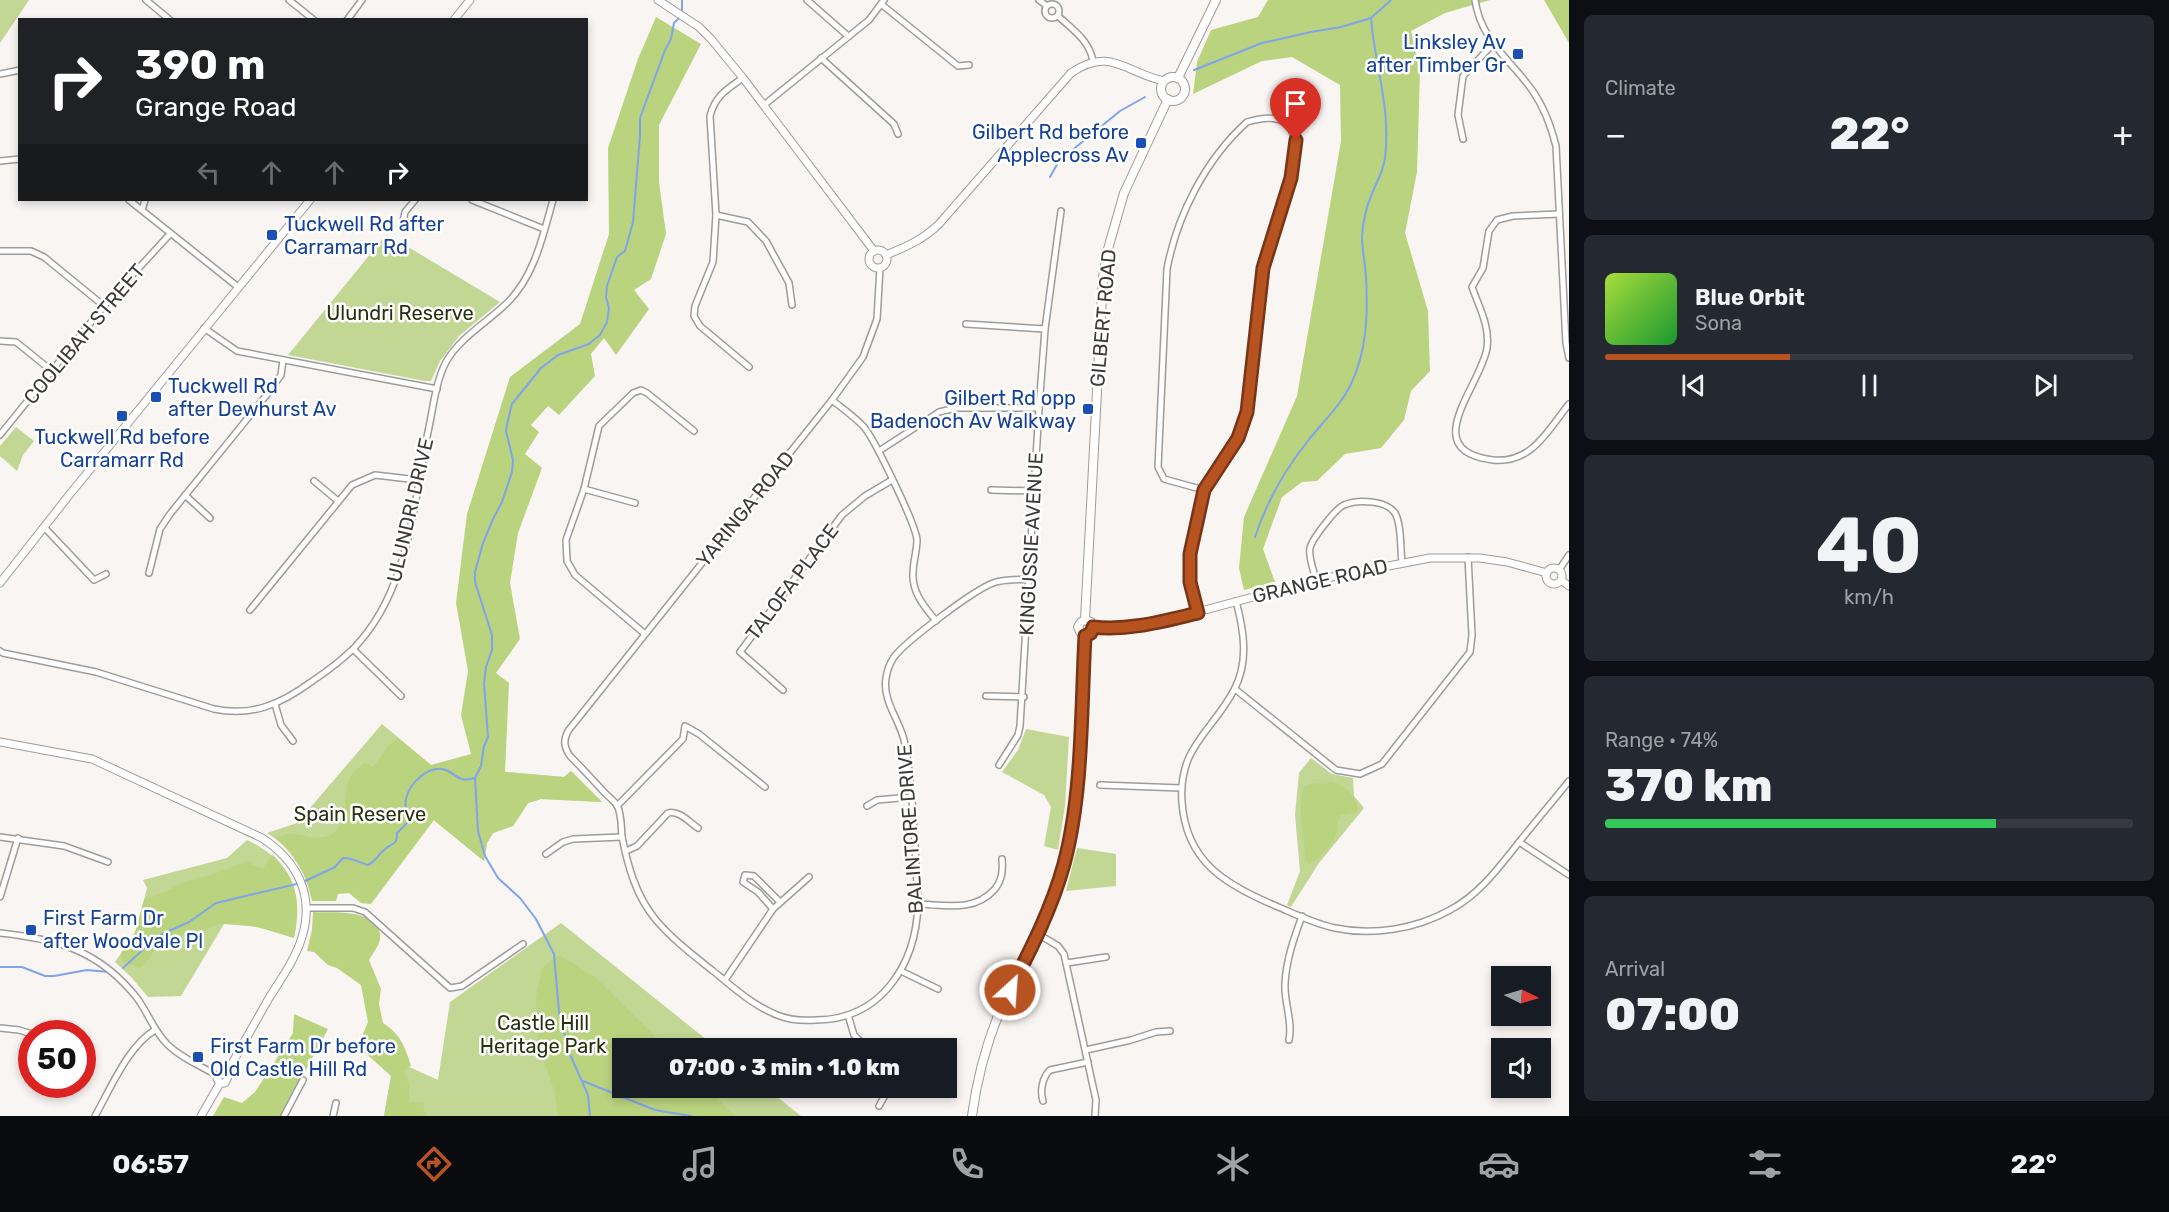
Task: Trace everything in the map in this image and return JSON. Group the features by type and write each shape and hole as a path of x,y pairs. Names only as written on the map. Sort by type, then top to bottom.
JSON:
{"main road":[{"path":"1178,78 1216,0"},
{"path":"1169,77 1178,78 1184,84 1183,96 1176,100 1168,99 1162,92 1164,81 1169,77"},
{"name":"GILBERT ROAD","path":"1086,620 1103,277 1108,249 1124,193 1168,99"},
{"path":"1086,620 1091,622 1093,627 1091,633 1085,636 1078,627 1086,620"},
{"path":"972,1116 976,1088 1002,1006 1038,934 1064,865 1077,788 1085,636"}],"street":[{"path":"146,0 168,18"},
{"path":"289,0 312,18"},
{"path":"348,18 362,0"},
{"path":"456,18 470,0"},
{"path":"658,0 699,27 711,39 874,250 879,250 886,255 887,260 884,267 870,265 868,258 874,250"},
{"path":"807,0 848,36"},
{"path":"1039,0 1047,6"},
{"path":"1475,0 1480,19 1492,45 1533,91 1551,127 1556,146 1566,343 1569,358"},
{"path":"764,105 869,20 882,2 958,66 969,65"},
{"path":"1059,3 1058,16 1052,18 1046,16 1047,6 1059,3"},
{"path":"1058,16 1086,41 1093,61"},
{"path":"1463,139 1458,115 1463,76 1492,45"},
{"path":"821,58 894,124 898,134"},
{"path":"886,255 907,247 934,229 1071,73 1082,65 1093,61 1116,62 1164,81"},
{"path":"0,74 18,70"},
{"path":"743,78 721,92 713,104 710,116 716,215 712,262 695,306 694,316 700,326 749,367"},
{"path":"1198,613 1190,582 1189,563 1204,490 1238,438 1247,412 1263,268 1291,178 1296,153 1295,135 1287,124 1279,121 1250,120 1203,176 1173,242 1167,269 1158,467 1164,478 1204,490"},
{"path":"0,161 18,159"},
{"path":"130,201 238,287"},
{"path":"142,210 146,201"},
{"path":"0,583 204,328 309,201"},
{"path":"402,227 405,212 413,201"},
{"path":"474,201 544,229"},
{"name":"ULUNDRI DRIVE","path":"0,651 96,672 222,710 247,711 275,704 296,693 352,649 378,616 396,581 404,553 437,389 447,362 468,337 508,303 520,289 532,267 553,201"},
{"name":"KINGUSSIE AVENUE","path":"999,765 1018,735 1024,697 1039,408 1046,329 1061,211"},
{"path":"1559,214 1512,216 1497,220 1489,231 1483,268 1472,287 1487,327 1487,350 1456,419 1457,438 1465,451 1485,459 1504,461 1527,454 1569,404"},
{"path":"716,215 748,222 766,241 789,283 792,305"},
{"name":"COOLIBAH STREET","path":"0,435 104,306 170,234"},
{"path":"0,251 31,251 44,257 104,306"},
{"name":"YARINGA ROAD","path":"617,806 565,748 564,739 568,731 832,400 863,357 877,319 880,268"},
{"path":"966,324 1046,329"},
{"path":"204,328 237,351 437,389"},
{"path":"0,341 16,342 52,371"},
{"path":"149,573 160,529 269,393 281,375 283,360"},
{"path":"645,634 575,576 567,561 566,540 584,489 599,426 633,393 641,390 647,393 694,431"},
{"path":"832,400 865,428 879,451 913,523 917,540 913,587 936,621"},
{"path":"879,451 939,412 956,408 1039,408"},
{"path":"250,610 352,485 375,475 418,480"},
{"name":"TALOFA PLACE","path":"783,690 740,652 842,515 866,496 892,480"},
{"path":"314,481 338,501"},
{"path":"584,489 635,503"},
{"path":"992,490 1034,491"},
{"path":"185,495 210,518"},
{"path":"1316,580 1309,550 1313,539 1342,505 1357,502 1388,507 1396,515 1402,562"},
{"path":"44,527 94,580 106,574"},
{"path":"1559,570 1569,555"},
{"path":"1235,689 1336,770 1360,774 1382,764 1470,652 1472,635 1468,557"},
{"name":"GRANGE ROAD","path":"1093,627 1128,627 1156,623 1316,580 1430,558 1468,557 1508,562 1547,573"},
{"path":"1552,569 1559,570 1562,574 1561,579 1557,583 1551,583 1547,579 1547,573 1552,569"},
{"name":"BALINTORE DRIVE","path":"617,806 622,837 637,892 643,903 665,930 752,1002 777,1015 801,1021 828,1020 848,1015 871,1004 884,994 901,971 913,943 918,904 905,742 886,692 886,679 893,658 936,621 994,582 1029,579"},
{"path":"1561,579 1569,586"},
{"path":"1236,602 1243,627 1244,652 1235,689 1192,749 1181,788 1183,816 1190,837 1200,855 1214,872 1231,885 1318,923 1350,930 1386,930 1426,921 1452,909 1476,892 1497,870 1569,781"},
{"path":"352,649 401,696"},
{"path":"986,696 1024,697"},
{"path":"275,704 281,725 293,741"},
{"path":"617,806 683,739 685,726 699,734 765,787"},
{"path":"0,742 92,759 262,838 288,858 296,871 307,908 302,939 201,1116"},
{"path":"1100,785 1181,788"},
{"path":"867,806 877,800 911,797"},
{"path":"626,851 637,846 668,813 679,814 698,828"},
{"path":"0,837 64,846 108,862"},
{"path":"546,854 563,842 573,839 622,837"},
{"path":"0,897 18,838"},
{"path":"1519,842 1569,875"},
{"path":"918,904 964,906 976,904 987,898 998,886 1003,873 1002,859"},
{"path":"773,909 758,892 743,882 746,875 754,876 780,902"},
{"path":"725,980 773,909 809,877"},
{"path":"307,908 353,908 365,912 450,988 462,986 523,944"},
{"path":"1289,1040 1291,1031 1285,986 1290,948 1302,916"},
{"path":"0,933 48,939 95,960 120,980 137,999 155,1030 177,1052 221,1078"},
{"path":"1038,934 1058,946 1067,963 1096,1100 1095,1116"},
{"path":"1067,963 1106,957"},
{"path":"901,971 938,989"},
{"path":"848,1015 857,1038"},
{"path":"0,1028 18,1030"},
{"path":"95,1116 135,1047 155,1030"},
{"path":"1086,1050 1156,1032 1170,1031"},
{"path":"1042,1101 1042,1088 1047,1072 1088,1062"},
{"path":"284,1116 303,1080"},
{"path":"879,1106 883,1098"},
{"path":"333,1116 336,1103"}],"green space":[{"path":"0,0 29,0 0,43"},
{"path":"1268,0 1490,0 1445,13 1411,31 1420,71 1417,172 1405,233 1428,311 1430,371 1411,391 1404,420 1381,448 1345,454 1317,481 1302,482 1282,497 1263,549 1275,582 1244,590 1239,568 1244,517 1297,396 1341,141 1340,85 1292,57 1262,61 1193,94 1197,62 1211,30 1258,17"},
{"path":"1544,0 1569,0 1569,43"},
{"path":"656,17 701,44 659,125 659,182 666,234 651,279 634,290 649,309 616,355 604,338 591,354 595,376 559,415 548,406 531,425 539,432 525,454 542,468 518,533 510,583 520,639 496,673 509,683 505,772 564,777 571,771 602,802 541,799 528,803 513,826 493,833 487,843 484,861 434,820 371,904 361,903 349,893 338,894 336,901 312,901 300,866 276,838 294,834 320,838 337,830 345,810 350,776 365,763 373,767 388,746 398,738 431,765 471,754 461,715 468,671 456,603 467,514 510,377 580,324 609,234 608,148 638,59"},
{"name":"Ulundri Reserve","path":"385,236 403,244 500,302 459,336 440,361 431,381 288,355"},
{"path":"16,427 34,441 23,455 17,471 0,456 0,446"},
{"name":"Spain Reserve","path":"382,724 431,765 564,777 571,771 602,802 541,799 528,803 513,826 493,833 487,843 484,861 411,802 311,897 305,878 295,860 283,845 267,833 297,823"},
{"path":"1026,729 1069,737 1065,806 1058,850 1044,846 1051,807 1044,795 1002,772 1018,750"},
{"path":"1311,758 1332,774 1353,778 1354,796 1364,808 1319,863 1291,907 1287,905 1300,871 1295,815 1299,773"},
{"path":"1330,781 1350,792 1356,801 1358,812 1341,815 1335,838 1321,855 1309,864 1305,860 1301,814 1304,786 1316,783 1327,784"},
{"path":"247,840 275,858 291,879 297,905 294,938 260,927 224,924 181,996 148,997 115,962 136,932 147,888 143,880 227,858"},
{"path":"1077,848 1116,854 1116,886 1066,891"},
{"path":"273,855 288,874 296,894 297,914 294,938 248,925 220,924 198,933 167,939 156,947 146,963 139,968 123,961 121,953 135,932 144,900 184,882 220,872 241,863 247,862 263,869"},
{"path":"313,912 362,916 377,926 380,940 369,960 381,989 379,1004 383,1023 398,1036 404,1047 411,1066 404,1070 409,1086 409,1102 423,1102 425,1116 384,1116 391,1076 362,1050 359,1043 368,1022 361,985 337,968 328,965 314,952 307,951"},
{"name":"Castle Hill Heritage Park","path":"561,923 705,1038 612,1038 612,1098 778,1098 801,1116 384,1116 394,1060 438,1080 450,1002"},
{"path":"559,955 595,977 657,1038 612,1038 612,1098 717,1098 735,1116 558,1116 554,1090 538,1043 536,998 542,968"},
{"path":"294,1014 328,1029 281,1116 213,1116 224,1097 242,1103 255,1092 293,1033"}],"waterway":[{"path":"123,968 158,936 189,922 216,903 301,883 335,867 343,858 368,865 395,842 397,833 407,823 408,793 416,781 428,772 441,769 463,779 475,778 481,766 488,737 484,683 486,667 492,650 492,635 475,582 475,572 483,543 502,502 512,472 513,460 506,431 512,404 541,368 558,355 589,344 600,335 607,322 609,308 606,297 607,286 617,257 625,251 633,222 640,118 671,39 674,23 682,15 682,0"},
{"path":"1194,70 1262,43 1341,27 1371,18 1391,0"},
{"path":"1255,537 1265,511 1284,475 1351,384 1363,345 1367,304 1362,231 1368,205 1384,163 1386,139 1384,104 1371,18"},
{"path":"1050,177 1059,161 1120,111 1145,97"},
{"path":"475,778 478,831 485,856 498,878 520,898 536,919 554,954 559,1012 569,1052 588,1095 590,1116"},
{"path":"0,967 22,967 45,976 87,970 109,972"},
{"path":"583,1081 655,1110 691,1116"}],"place":[{"name":"Linksley Av after Timber Gr","path":"1518,54"},
{"name":"Gilbert Rd before Applecross Av","path":"1141,143"},
{"name":"Tuckwell Rd after Carramarr Rd","path":"272,235"},
{"name":"Tuckwell Rd after Dewhurst Av","path":"156,397"},
{"name":"Gilbert Rd opp Badenoch Av Walkway","path":"1088,409"},
{"name":"Tuckwell Rd before Carramarr Rd","path":"122,416"},
{"name":"First Farm Dr after Woodvale Pl","path":"31,930"},
{"name":"First Farm Dr before Old Castle Hill Rd","path":"198,1057"}],"route":[{"path":"1010,990 1048,912 1070,840 1077,788 1085,636 1091,633 1093,627 1128,627 1198,613 1190,582 1190,554 1204,490 1238,438 1247,412 1263,268 1291,178 1296,140"}]}
